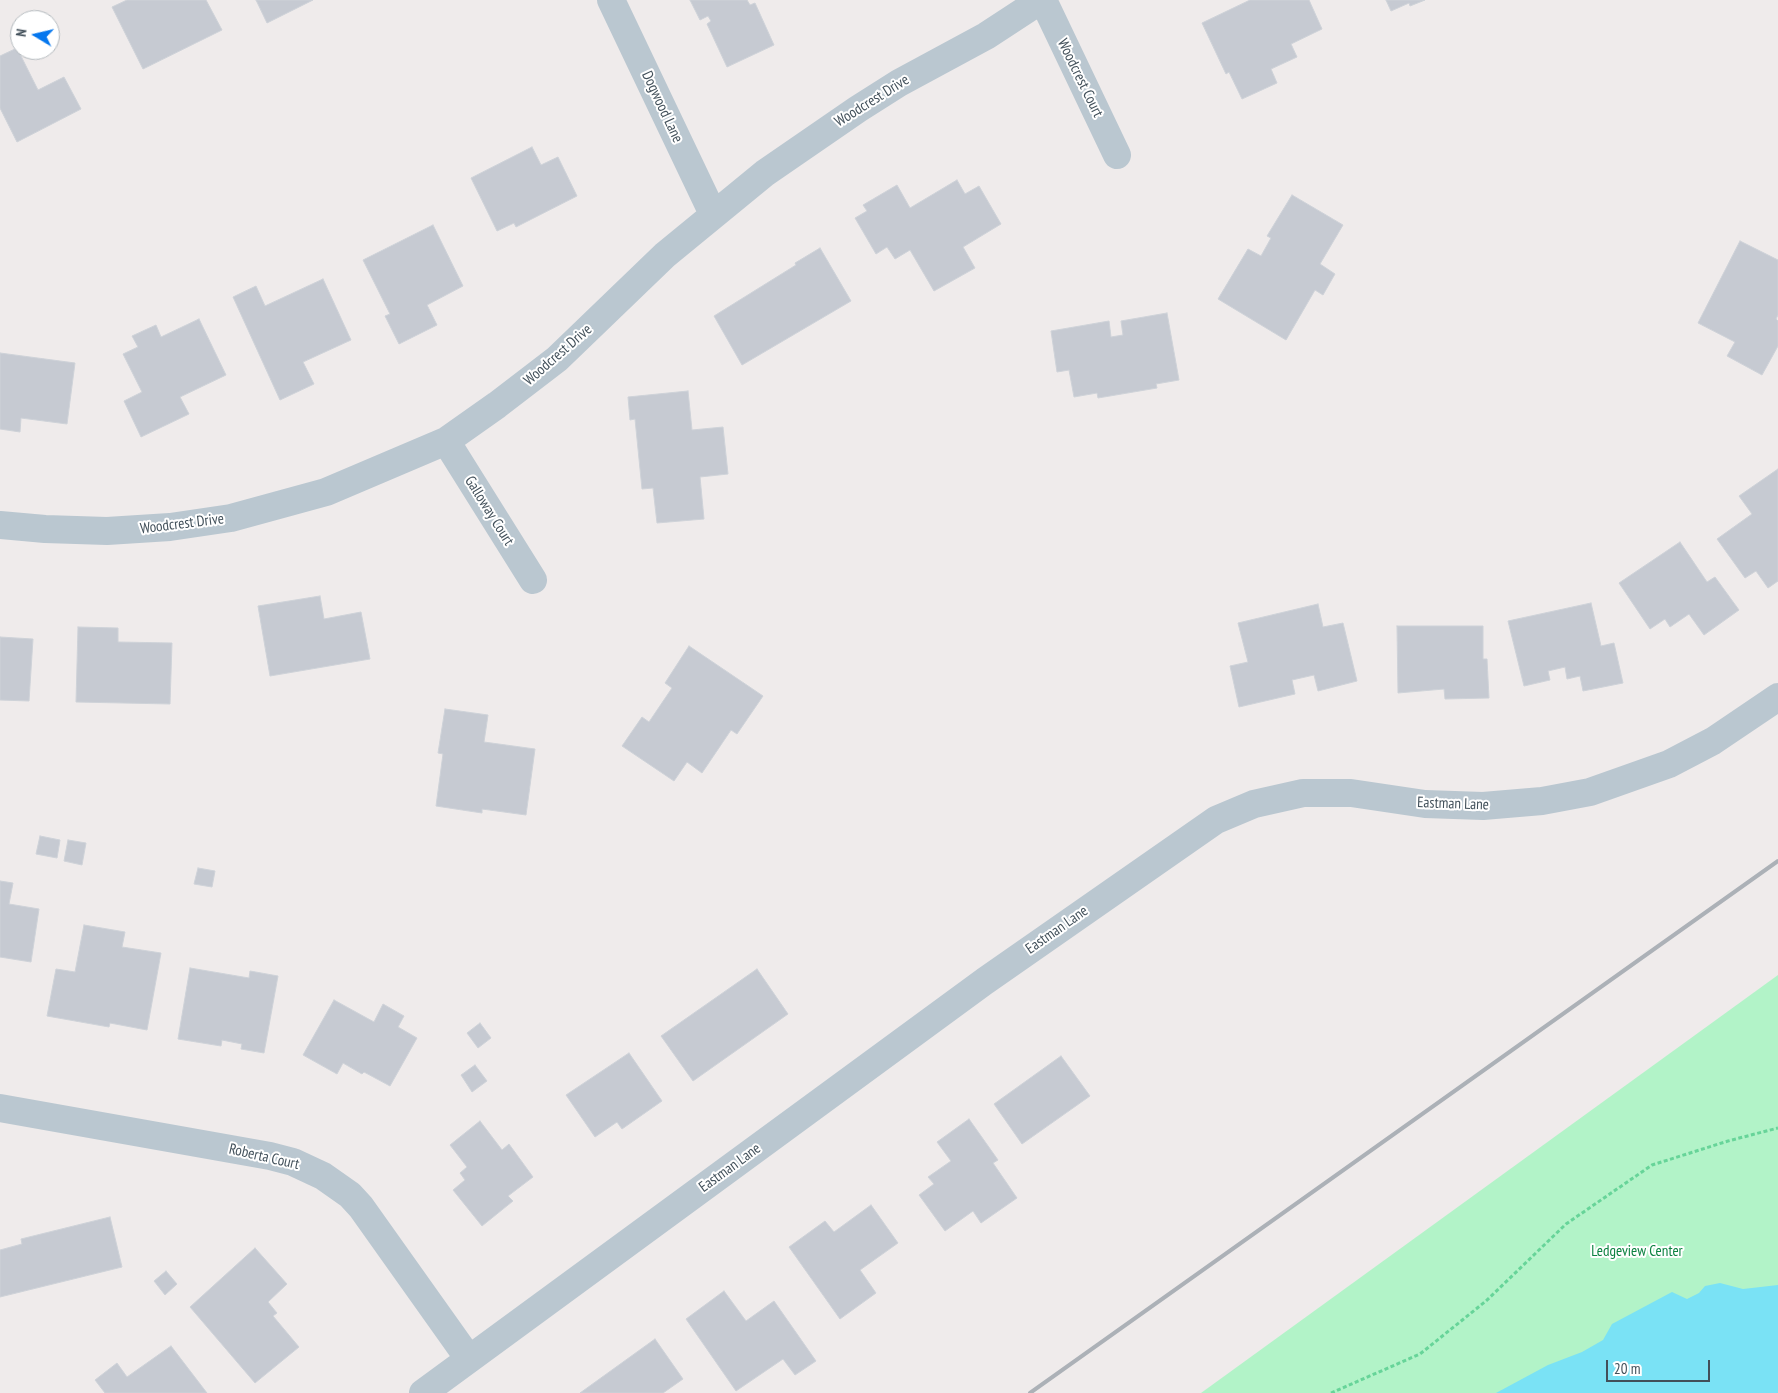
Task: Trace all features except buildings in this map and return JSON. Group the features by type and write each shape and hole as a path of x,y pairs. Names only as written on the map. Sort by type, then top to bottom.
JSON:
{"street":[{"name":"Dogwood Lane","path":"611,0 713,214"},
{"name":"Woodcrest Drive","path":"0,524 45,529 107,531 170,527 231,518 326,492 446,441 497,406 557,359 665,255 765,173 899,83 986,36 1042,0"},
{"name":"Woodcrest Court","path":"1042,0 1118,155"},
{"name":"Galloway Court","path":"446,441 533,580"},
{"name":"Eastman Lane","path":"423,1393 985,981 1177,846 1231,813 1269,799 1327,792 1442,806 1500,806 1558,799 1614,785 1669,764 1720,736 1778,697"},
{"name":"Roberta Court","path":"0,1108 270,1156 293,1162 323,1176 350,1195 361,1207 469,1359"}],"path":[{"path":"1331,1393 1420,1354 1486,1301 1566,1224 1652,1165 1728,1141 1778,1128"}],"green space":[{"name":"Ledgeview Center","path":"1778,975 1778,1393 1201,1393"}],"water":[{"path":"1720,1283 1743,1289 1778,1285 1778,1393 1496,1393 1548,1365 1582,1352 1603,1340 1612,1324 1672,1292 1687,1299 1699,1293 1705,1286"}],"railway":[{"path":"1030,1393 1778,861"}]}
